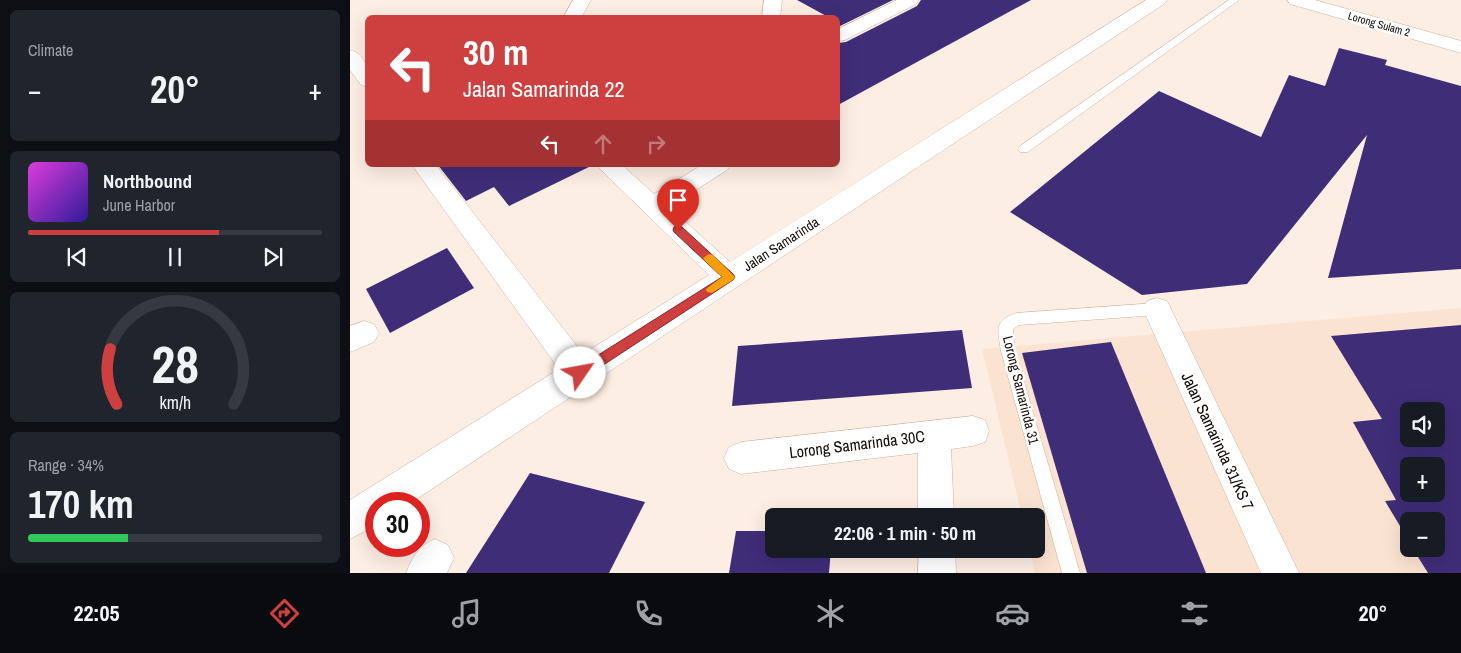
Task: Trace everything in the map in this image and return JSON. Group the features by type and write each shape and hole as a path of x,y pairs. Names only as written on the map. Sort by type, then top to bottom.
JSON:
{"street":[{"path":"574,15 582,0"},
{"path":"771,15 773,0"},
{"path":"840,35 910,0"},
{"name":"Jalan Samarinda","path":"393,492 569,359 730,277 1158,0"},
{"name":"Lorong Sulam 2","path":"1296,0 1461,47"},
{"path":"350,56 365,77"},
{"path":"425,167 569,359"},
{"path":"610,167 730,277"},
{"path":"652,206 716,167"},
{"name":"Jalan Samarinda 31/KS 7","path":"1157,309 1280,573"},
{"name":"Lorong Samarinda 30C","path":"741,458 973,431"},
{"path":"934,435 936,508"},
{"name":"Jalan Samarinda","path":"350,521 365,512"},
{"path":"937,558 938,573"}],"lane":[{"path":"1024,149 1235,0"},
{"name":"Lorong Samarinda 31","path":"1071,573 1008,351 1005,326 1016,319 1157,309"}],"shaded area":[{"path":"1461,308 1461,573 1035,573 1032,558 1045,558 1045,508 1020,508 982,349"}],"building":[{"path":"797,0 893,0 840,26 840,15 824,15"},
{"path":"921,0 1031,0 840,104 840,43 846,42 917,6"},
{"path":"1339,48 1387,60 1385,65 1461,86 1461,269 1328,278 1367,135 1247,284 1142,295 1010,212 1159,91 1261,137 1289,75 1325,86"},
{"path":"440,167 589,167 509,206 494,187 466,201"},
{"path":"447,248 474,288 390,333 366,289"},
{"path":"1461,325 1461,573 1428,573 1418,557 1445,557 1445,512 1400,512 1400,526 1385,501 1396,500 1353,422 1382,419 1331,336"},
{"path":"962,330 972,388 732,406 738,346"},
{"path":"1111,342 1206,573 1087,573 1022,353"},
{"path":"530,473 645,502 609,573 466,573"},
{"path":"736,531 765,531 765,558 830,558 829,573 729,573"}],"slow traffic":[{"path":"709,258 730,277 712,289"}],"route":[{"path":"580,373 730,277 678,230"}]}
